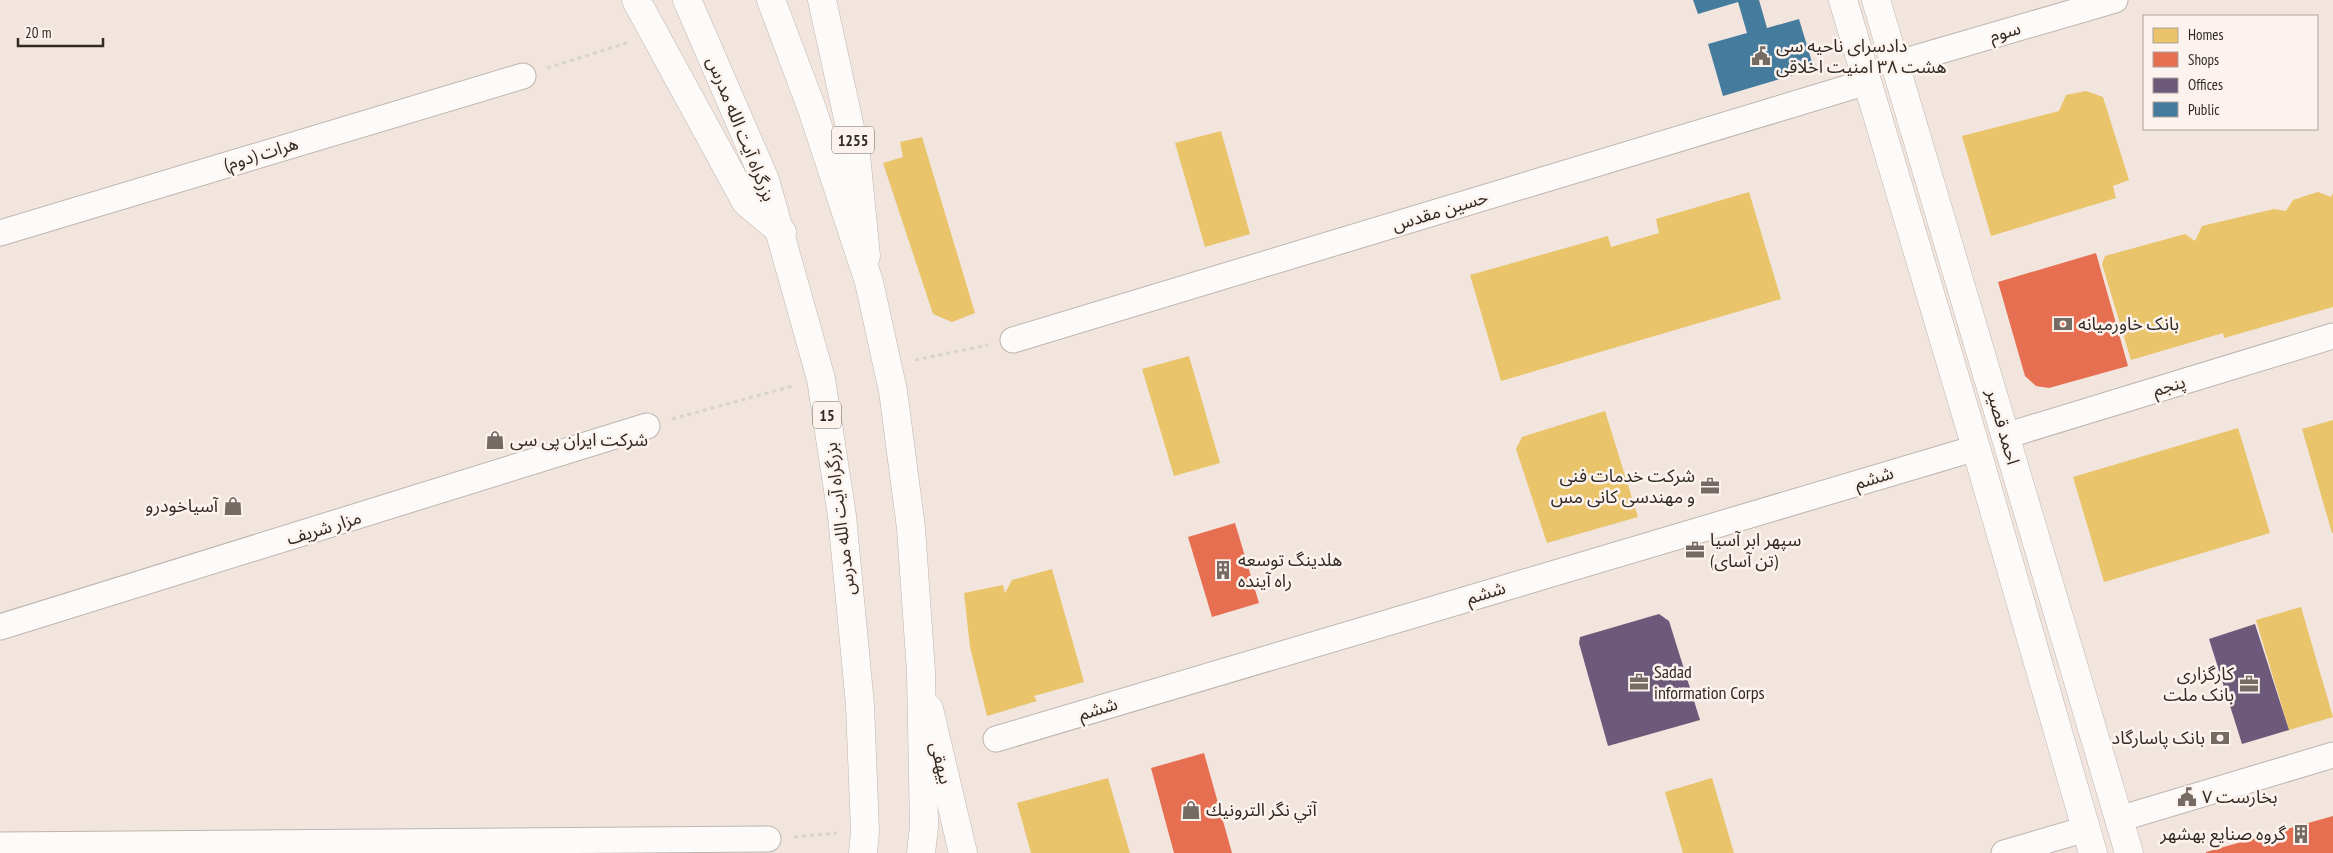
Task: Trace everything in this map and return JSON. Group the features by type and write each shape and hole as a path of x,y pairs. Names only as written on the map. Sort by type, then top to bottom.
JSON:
{"main road":[{"path":"636,0 656,33 746,202 782,232"},
{"name":"بزرگراه آیت الله مدرس","path":"686,0 765,180 782,232 821,379 842,516 860,705 864,842"},
{"path":"771,0 812,109 869,282 888,366 911,528 921,672 924,826 922,853"},
{"name":"1255","path":"822,0 856,155 869,282"},
{"name":"احمد قصیر","path":"1843,0 2090,841"},
{"name":"احمد قصیر","path":"1876,0 2129,853"},
{"name":"بیهقی","path":"921,672 938,756 963,853"},
{"path":"2090,841 2119,819"}],"street":[{"name":"سوم","path":"1895,64 2115,0"},
{"name":"هرات (دوم)","path":"0,233 523,76"},
{"name":"حسین مقدس","path":"1013,340 1867,82"},
{"name":"پنجم","path":"2005,436 2333,336"},
{"name":"مزار شریف","path":"0,627 647,426"},
{"name":"ششم","path":"996,739 1976,448"},
{"path":"2119,819 2333,755"},
{"path":"0,845 768,839"},
{"path":"2004,853 2090,841"}],"path":[{"path":"523,76 656,33"},
{"path":"888,366 1013,340"},
{"path":"647,426 821,379"},
{"path":"768,839 864,842"}],"building: Homes":[{"path":"2086,91 2103,97 2129,180 2113,186 2116,198 1991,236 1962,136 2059,111 2066,95"},
{"path":"1221,131 1250,234 1205,247 1175,143"},
{"path":"922,137 975,313 952,322 933,314 883,163 903,157 900,142"},
{"path":"1749,192 1781,299 1501,381 1470,275 1608,236 1611,247 1659,233 1656,219"},
{"path":"2318,192 2331,197 2333,193 2333,307 2224,338 2223,333 2131,360 2102,264 2105,256 2185,234 2195,241 2202,226 2274,209 2286,211 2293,200"},
{"path":"1189,356 1220,463 1174,476 1142,369"},
{"path":"1605,411 1638,517 1547,543 1516,449 1522,437"},
{"path":"2333,420 2333,533 2332,533 2302,429"},
{"path":"2238,428 2270,533 2104,582 2073,477"},
{"path":"1052,569 1084,682 1034,696 1037,701 987,716 970,647 964,593 1003,585 1005,593 1012,580"},
{"path":"2301,607 2333,717 2289,730 2256,620"},
{"path":"1108,778 1130,853 1031,853 1017,803"},
{"path":"1712,778 1734,853 1683,853 1665,792"}],"building: Shops":[{"name":"بانک خاورمیانه","path":"2096,253 2128,366 2049,388 2036,386 2025,376 1998,282"},
{"name":"هلدینگ توسعه راه آینده","path":"1235,523 1259,603 1212,617 1188,537"},
{"name":"آتي نگر الترونيك","path":"1204,753 1232,853 1174,853 1151,768"},
{"name":"گروه صنایع بهشهر","path":"2333,816 2333,853 2206,853 2206,852"}],"building: Offices":[{"name":"Sadad information Corps","path":"1659,614 1669,621 1700,720 1608,746 1579,643 1580,637"},
{"name":"کارگزاری بانک ملت","path":"2255,624 2289,730 2242,744 2209,639"}],"building: Public":[{"name":"دادسرای ناحیه سی هشت ۳۸ امنیت اخلاقی","path":"1693,0 1759,0 1767,28 1799,19 1814,69 1723,96 1708,44 1747,33 1738,2 1698,14"}],"place":[{"name":"دادسرای ناحیه سی هشت ۳۸ امنیت اخلاقی","path":"1761,56"},
{"name":"بانک خاورمیانه","path":"2063,324"},
{"name":"شرکت ایران پی سی","path":"495,440"},
{"name":"شرکت خدمات فنی و مهندسی کانی مس","path":"1710,486"},
{"name":"آسیاخودرو","path":"233,506"},
{"name":"سپهر ابر آسیا (تن آسای)","path":"1695,550"},
{"name":"هلدینگ توسعه راه آینده","path":"1223,570"},
{"name":"Sadad information Corps","path":"1639,682"},
{"name":"کارگزاری بانک ملت","path":"2249,684"},
{"name":"بانک پاسارگاد","path":"2220,738"},
{"name":"بخارست ۷","path":"2187,797"},
{"name":"آتي نگر الترونيك","path":"1191,810"},
{"name":"گروه صنایع بهشهر","path":"2301,834"}]}
